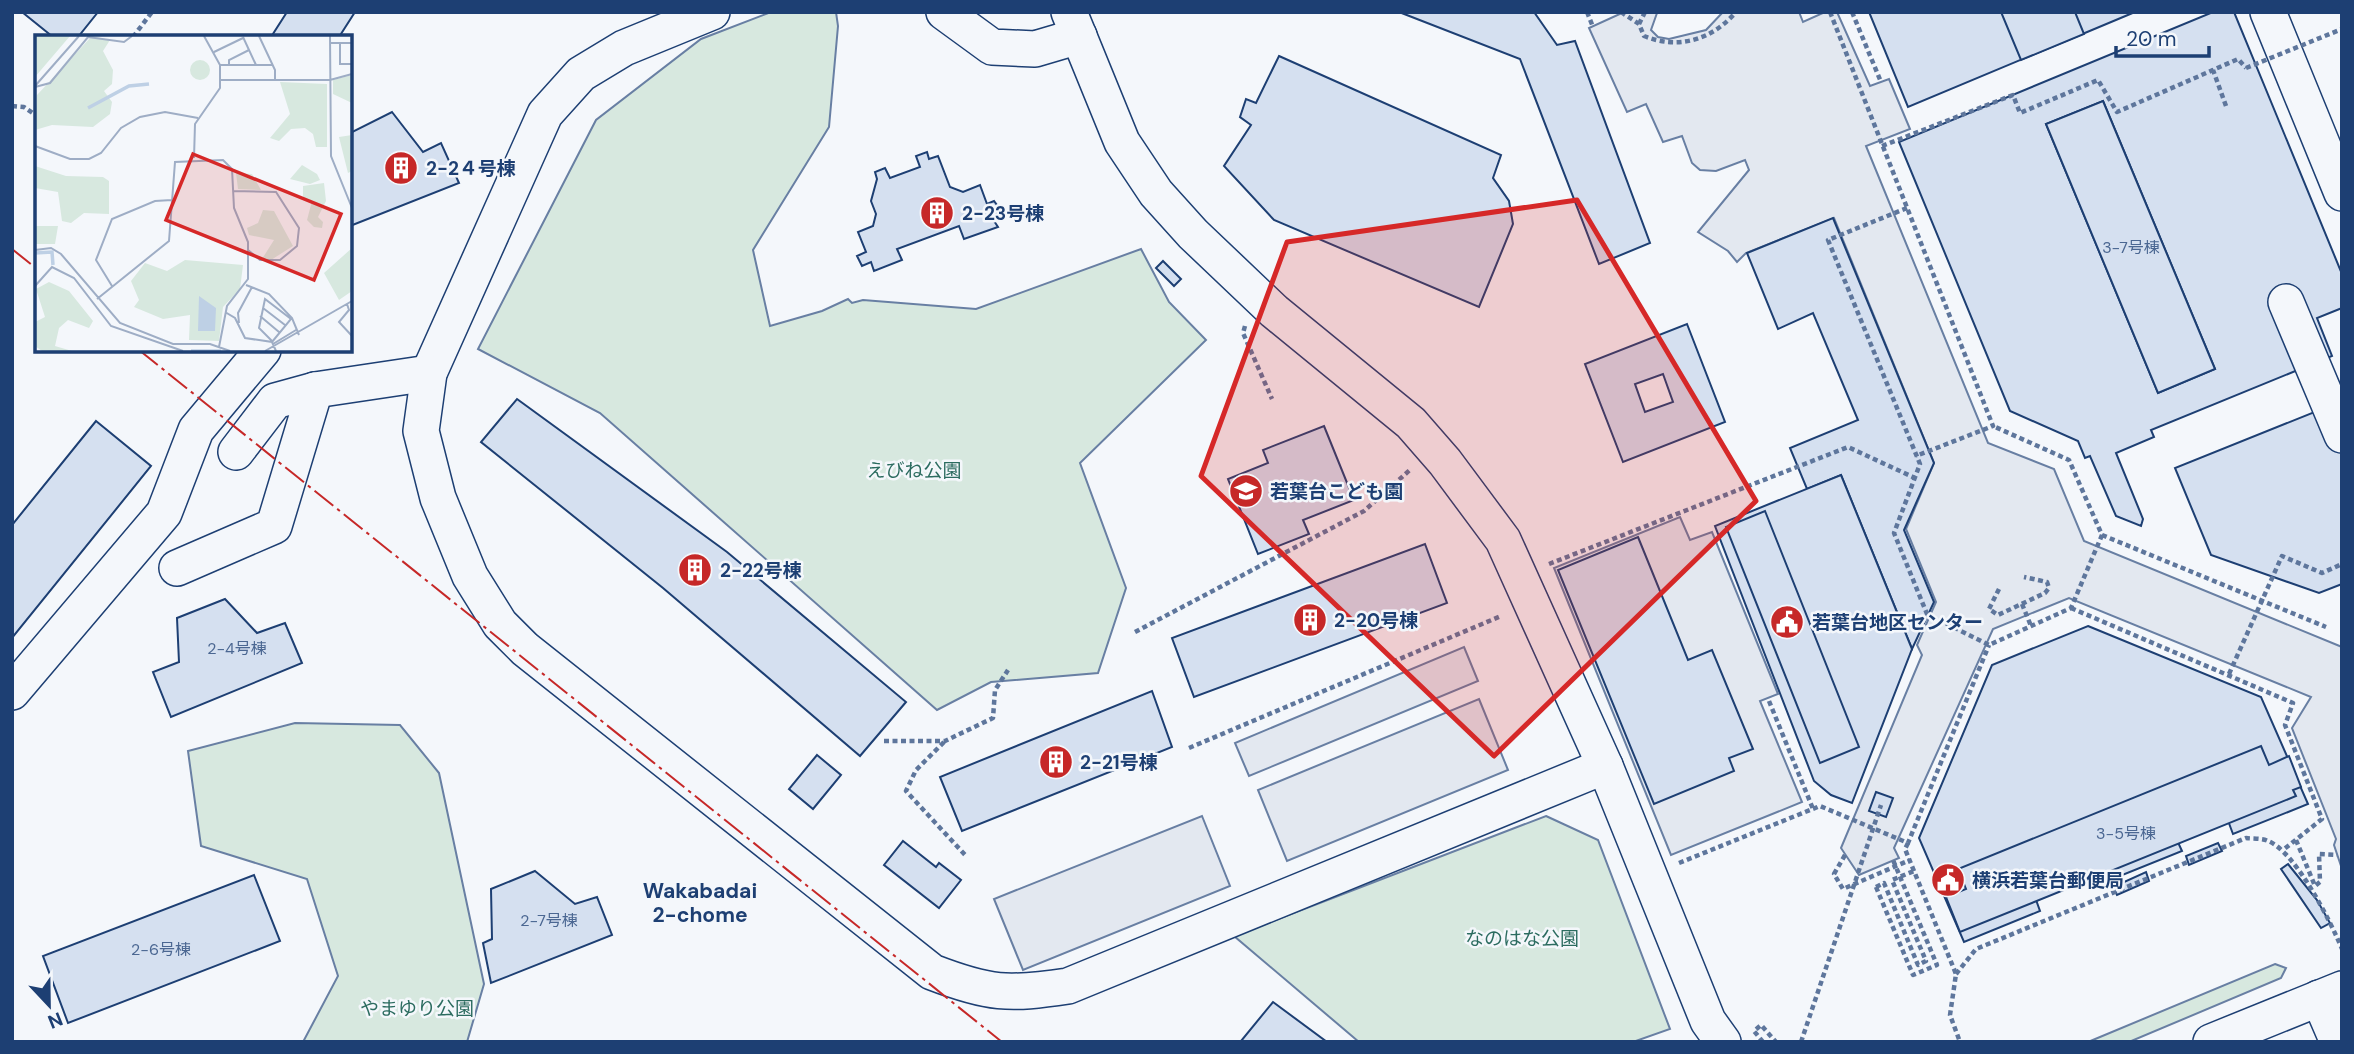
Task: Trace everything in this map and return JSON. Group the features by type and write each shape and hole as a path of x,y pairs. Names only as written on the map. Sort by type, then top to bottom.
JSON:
{"street":[{"path":"712,12 624,48 581,74 545,114 429,373 421,431 438,498 470,576 500,624 525,649 932,972 973,988 1016,994 1068,986 1605,766"},
{"path":"944,12 992,47 1035,49 1074,24 1122,142 1156,192 1193,234 1274,311 1411,423 1479,506 1503,540 1524,581 1605,766 1709,1021 1723,1042"},
{"path":"2268,12 2342,194"},
{"path":"2286,302 2342,435"},
{"path":"12,692 164,513 196,429 260,352"},
{"path":"236,452 275,401 315,390 429,373"},
{"path":"177,568 274,526 315,390"},
{"path":"2211,1042 2331,994 2338,1042"}],"path":[{"path":"135,35 152,12"},
{"path":"1587,12 1593,27"},
{"path":"1621,12 1639,24 1644,36 1662,43 1704,38 1724,27 1737,12"},
{"path":"1639,24 1645,12"},
{"path":"1830,12 1993,426 2069,460 2102,535 2326,627"},
{"path":"1852,12 1881,82"},
{"path":"1882,146 2013,95 2020,113 2098,80 2117,111 2238,59 2246,68 2342,29"},
{"path":"2213,70 2226,106"},
{"path":"12,106 24,107 35,115"},
{"path":"1907,208 1828,240 1920,464 1894,533 1927,614 1989,645"},
{"path":"1245,325 1242,333 1272,399"},
{"path":"1916,456 1993,426"},
{"path":"1548,564 1848,447 1915,478"},
{"path":"1135,632 1364,511 1415,466"},
{"path":"1956,974 1905,849 1989,645 2071,608 2102,535"},
{"path":"2229,674 2282,556 2322,573 2342,564"},
{"path":"1999,589 1989,609 1992,614 1998,615 2045,593 2049,588 2047,582 2024,577"},
{"path":"2022,604 2031,626"},
{"path":"2071,608 2293,703 2285,725 2322,819 2283,850"},
{"path":"1189,748 1489,621"},
{"path":"968,858 906,791 916,770 945,741 993,718 995,690 1009,670"},
{"path":"1769,701 1813,809"},
{"path":"884,741 945,741"},
{"path":"1801,1042 1871,828 1881,805"},
{"path":"1671,866 1820,806 1908,843"},
{"path":"1960,1042 1950,1015 1956,974 1976,949 2246,838 2268,841 2283,850 2318,899 2342,949"},
{"path":"2296,840 2315,886 2320,883 2319,854 2337,855"},
{"path":"1845,855 1834,874 1843,889 1910,860"},
{"path":"1894,860 1937,965 1913,975 1876,887 1884,883 1918,965 1926,961 1892,880 1914,871"},
{"path":"1763,1042 1754,1031 1761,1025 1776,1042"}],"highlighted area":[{"path":"1577,200 1756,501 1494,756 1201,476 1287,242"}],"green space":[{"name":"えびね公園","path":"771,12 836,12 838,26 829,127 753,250 770,326 822,311 848,299 852,303 863,300 976,309 1141,249 1169,302 1206,340 1080,463 1126,588 1098,673 991,682 937,710 600,413 478,349 596,120 701,39"},
{"name":"やまゆり公園","path":"295,723 400,725 439,773 484,984 467,1042 303,1042 338,976 307,879 201,846 188,751"},
{"name":"なのはな公園","path":"1546,816 1598,840 1670,1029 1633,1042 1359,1042 1234,936"},
{"path":"2275,964 2286,968 2281,978 2129,1042 2088,1042"}],"shaded area":[{"path":"1624,12 1657,13 1651,30 1658,37 1669,39 1706,30 1723,12 1799,12 1803,22 1825,12 1837,12 1870,86 1889,79 1910,129 1866,146 1988,443 2054,469 2084,541 2342,647 2342,869 2334,845 2336,839 2292,728 2311,697 2069,598 1993,629 1894,848 1899,858 1859,875 1841,848 1922,655 1917,645 1936,602 1906,529 1934,463 1834,218 1746,253 1737,262 1728,251 1698,232 1749,170 1745,160 1716,171 1700,170 1692,163 1682,136 1663,142 1646,104 1627,112 1589,28"},
{"path":"1680,517 1690,540 1712,532 1778,694 1760,701 1802,802 1671,855 1554,568"},
{"path":"1464,647 1478,681 1249,776 1235,743"},
{"path":"1479,699 1508,770 1287,861 1258,790"},
{"path":"1202,816 1230,886 1023,970 994,899"}],"building":[{"path":"22,12 98,12 80,35 51,35"},
{"path":"287,12 355,12 340,35 272,35"},
{"path":"1399,12 1534,12 1557,45 1575,41 1650,243 1599,264 1520,59"},
{"path":"1869,12 2135,12 1908,107"},
{"path":"2001,12 2075,12 2084,34 2021,60"},
{"path":"2213,12 2234,12 2342,274 2342,308 2317,318 2332,356 2151,430 2154,437 2116,453 2143,519 2141,526 2116,516 2090,456 2085,458 2078,441 2010,411 1899,142","holes":["2103,101 2215,369 2158,393 2046,124"]},
{"path":"1279,56 1501,155 1493,178 1509,201 1513,224 1479,307 1274,220 1224,166 1251,125 1240,117 1246,99 1256,103"},
{"path":"2103,101 2215,369 2158,393 2046,124"},
{"name":"2-2４号棟","path":"392,112 423,152 441,143 459,183 352,225 352,132"},
{"name":"2-23号棟","path":"927,152 929,159 938,156 950,187 963,192 980,185 987,204 994,201 1002,212 990,215 998,227 964,239 959,226 897,249 902,260 874,271 871,262 862,266 857,256 866,252 858,232 873,226 876,214 871,201 877,179 875,172 885,168 890,178 920,167 916,156"},
{"path":"1833,218 1934,463 1904,530 1934,602 1912,649 1841,475 1807,489 1790,448 1858,420 1813,313 1778,329 1747,253"},
{"path":"1163,261 1181,279 1174,286 1156,268"},
{"path":"1687,324 1725,422 1623,462 1585,364","holes":["1663,374 1673,402 1645,412 1635,384"]},
{"name":"2-22号棟","path":"517,399 727,552 906,702 860,756 663,588 481,442"},
{"path":"2342,401 2342,584 2319,593 2211,555 2175,468"},
{"path":"96,421 151,466 12,638 12,525"},
{"path":"1324,426 1354,500 1303,520 1309,534 1258,554 1228,479 1268,463 1263,450"},
{"path":"1841,475 1912,649 1852,803 1831,795 1814,781 1715,526"},
{"path":"1765,511 1859,747 1820,763 1726,527"},
{"path":"1638,537 1688,660 1712,650 1753,749 1729,758 1734,771 1654,804 1558,570"},
{"name":"2-20号棟","path":"1425,544 1447,603 1194,697 1172,638"},
{"path":"225,599 257,633 285,623 302,663 171,717 153,672 179,662 177,618"},
{"path":"2088,626 2261,697 2308,804 2233,834 2227,818 2176,838 2182,851 2110,880 2105,869 2035,897 2040,911 1964,942 1919,838 1992,665"},
{"name":"2-21号棟","path":"1152,691 1172,747 962,831 940,777"},
{"path":"2261,746 2269,765 2289,756 2301,787 2293,790 2296,796 1960,932 1946,897 1966,889 1958,869"},
{"path":"817,755 841,775 813,809 789,789"},
{"path":"1876,792 1893,798 1886,817 1869,811"},
{"path":"903,841 936,867 939,863 961,880 939,908 884,865"},
{"path":"2218,843 2222,851 2189,865 2186,856"},
{"path":"2288,864 2317,900 2330,923 2321,928 2281,869"},
{"path":"535,871 575,904 597,897 612,935 491,983 483,943 492,939 491,889"},
{"path":"2146,872 2149,881 2117,895 2113,887"},
{"path":"254,875 280,941 68,1023 43,956"},
{"path":"1273,1002 1327,1042 1241,1041"}],"power":[{"path":"12,249 35,267"},
{"path":"141,352 1002,1042"}],"place":[{"name":"2-2４号棟","path":"401,168"},
{"name":"2-23号棟","path":"937,213"},
{"name":"若葉台こども園","path":"1246,491"},
{"name":"2-22号棟","path":"695,570"},
{"name":"2-20号棟","path":"1310,620"},
{"name":"若葉台地区センター","path":"1787,622"},
{"name":"2-21号棟","path":"1056,762"},
{"name":"横浜若葉台郵便局","path":"1948,880"}],"district":[{"name":"Wakabadai 2-chome","path":"700,903"}]}
